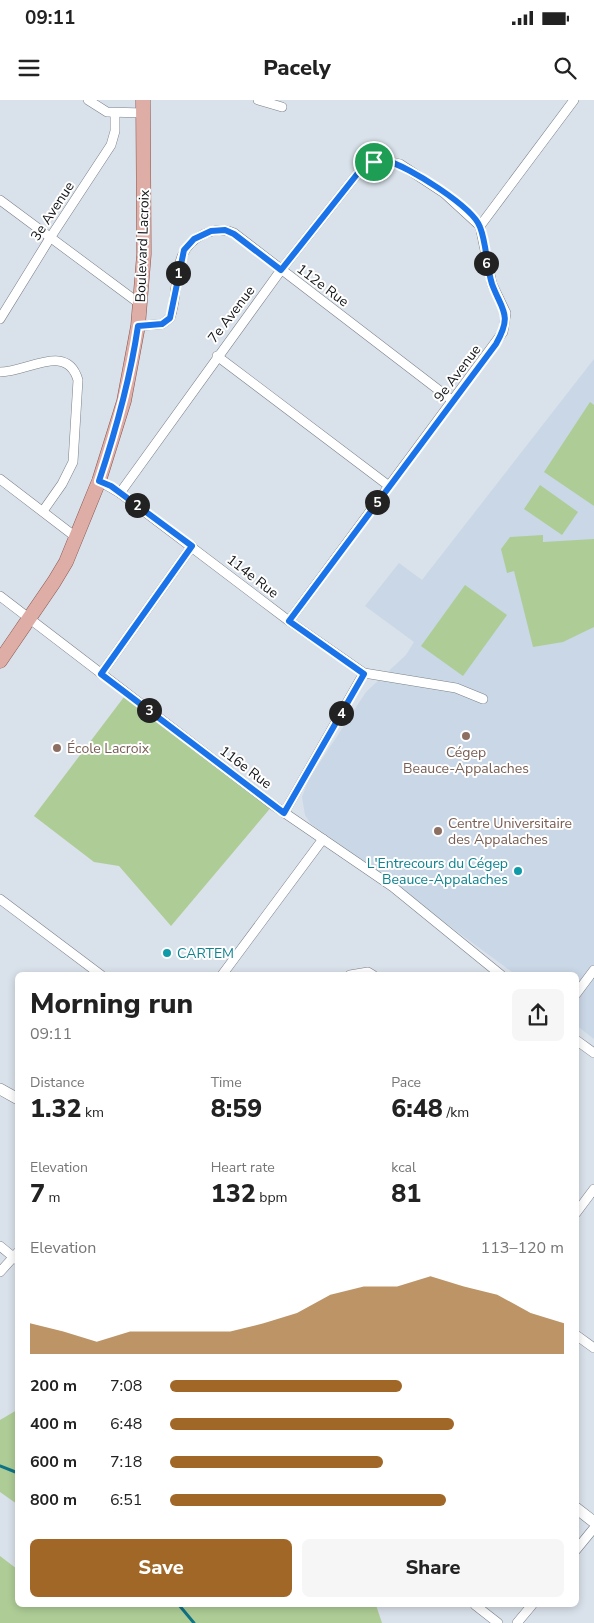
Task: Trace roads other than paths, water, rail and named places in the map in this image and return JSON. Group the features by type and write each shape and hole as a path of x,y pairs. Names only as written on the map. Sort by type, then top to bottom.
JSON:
{"main road":[{"name":"Boulevard Lacroix","path":"0,661 54,582 77,538 99,481 124,401 133,362 138,326 144,254 143,107"}],"street":[{"path":"88,100 107,112 115,114 143,107"},
{"path":"258,100 282,107"},
{"path":"480,226 574,100"},
{"name":"3e Avenue","path":"0,319 111,145 115,131 115,114"},
{"name":"7e Avenue","path":"120,493 217,356 281,270 362,168 374,162 387,161 400,164 426,180 464,209 480,226"},
{"path":"0,200 140,304"},
{"name":"9e Avenue","path":"289,621 496,344 503,332 506,313 492,284 486,264 480,226"},
{"name":"112e Rue","path":"138,326 162,324 170,318 184,250 194,239 211,231 225,230 234,234 453,401"},
{"path":"217,356 389,486"},
{"path":"0,372 58,360 68,363 78,380 73,462 62,484 43,511"},
{"path":"0,479 77,538"},
{"name":"114e Rue","path":"99,481 120,493 289,621 364,674 456,688 483,699"},
{"path":"101,674 192,546"},
{"name":"116e Rue","path":"0,596 284,813 393,887 497,972"},
{"path":"284,813 364,674"},
{"path":"224,972 323,839"},
{"path":"0,899 97,972"},
{"path":"579,990 594,970"},
{"path":"579,1042 594,1053"},
{"path":"0,1089 15,1097"},
{"path":"579,1209 594,1189"},
{"path":"0,1246 15,1255"},
{"path":"0,1272 15,1257"},
{"path":"579,1337 594,1348"},
{"path":"579,1510 594,1522"},
{"path":"579,1546 594,1528"},
{"path":"478,1607 498,1623"},
{"path":"517,1623 530,1607"}],"waterway":[{"path":"0,1466 15,1472"},
{"path":"181,1607 194,1623"}],"place":[{"name":"Cégep Beauce-Appalaches","path":"466,736"},
{"name":"École Lacroix","path":"57,748"},
{"name":"Centre Universitaire des Appalaches","path":"438,831"},
{"name":"L'Entrecours du Cégep Beauce-Appalaches","path":"518,871"},
{"name":"CARTEM","path":"167,953"}]}
